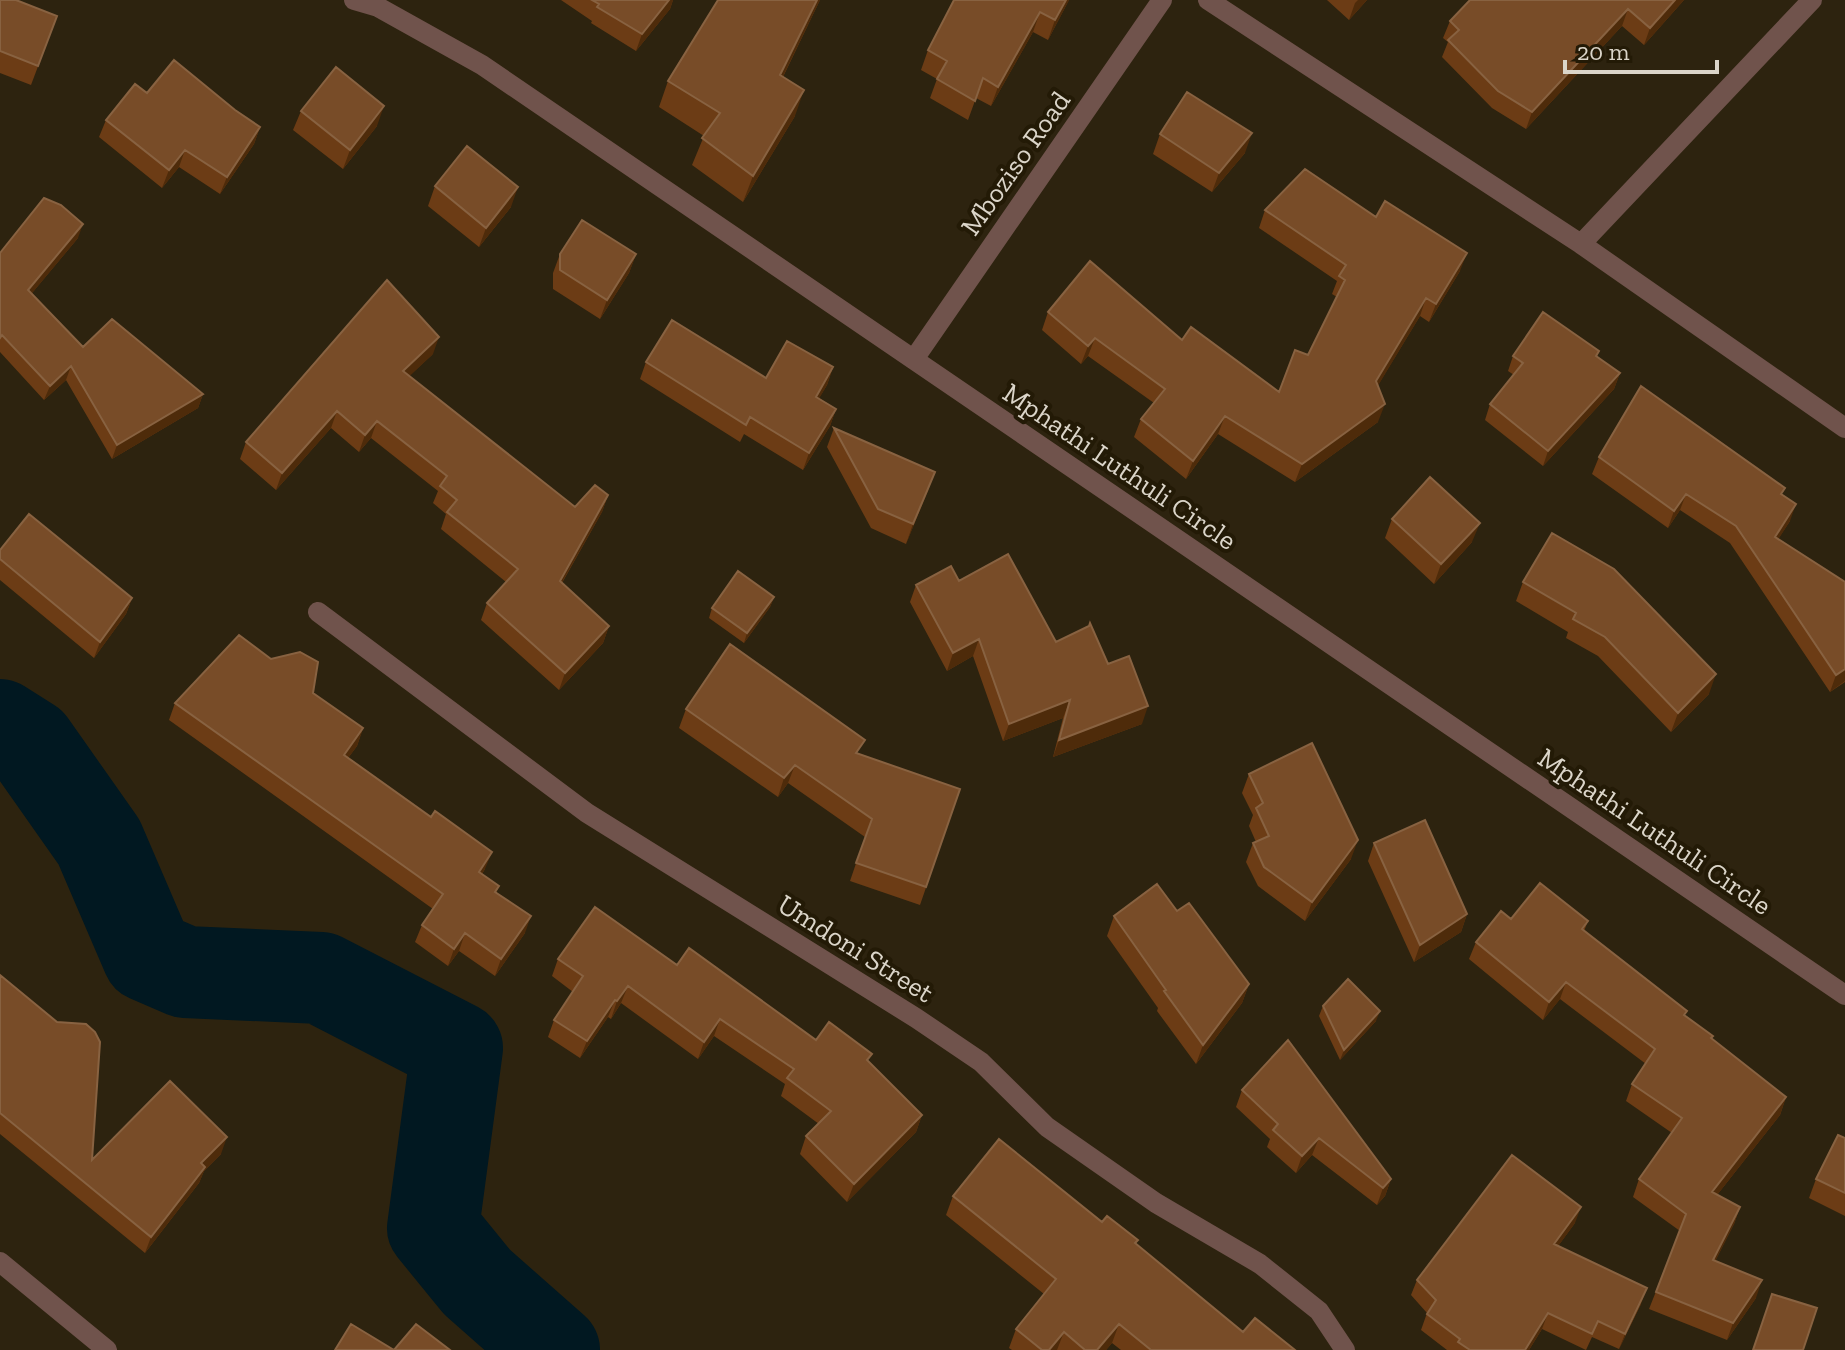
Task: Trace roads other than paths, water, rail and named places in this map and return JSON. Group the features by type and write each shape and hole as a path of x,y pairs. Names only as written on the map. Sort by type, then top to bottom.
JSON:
{"street":[{"name":"Mphathi Luthuli Circle","path":"354,0 378,7 482,65 1845,995"},
{"name":"Mboziso Road","path":"914,359 1162,0"},
{"path":"1208,0 1581,244 1845,428"},
{"path":"1581,244 1812,0"},
{"name":"Umdoni Street","path":"318,612 587,813 916,1018 981,1062 1047,1127 1156,1203 1260,1264 1319,1311 1345,1350"},
{"path":"0,1262 107,1350"}],"waterway":[{"path":"0,725 30,744 99,842 148,956 185,972 321,978 457,1048 433,1228 477,1282 554,1350"}]}
